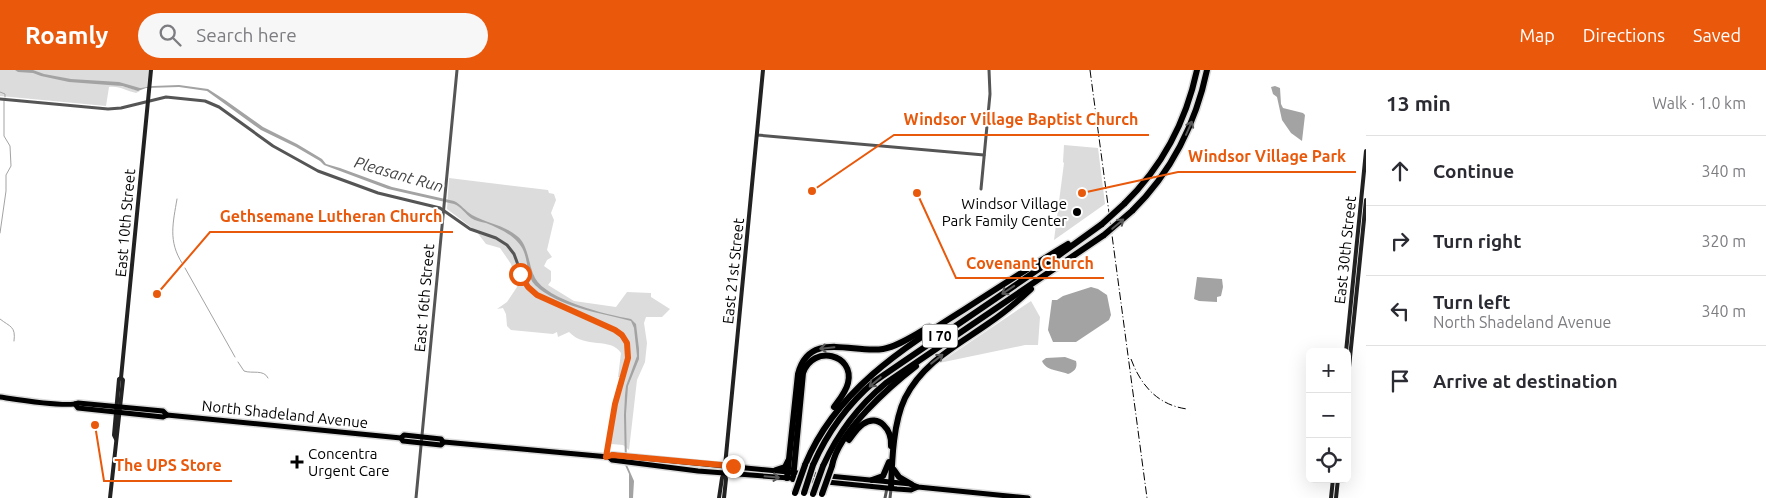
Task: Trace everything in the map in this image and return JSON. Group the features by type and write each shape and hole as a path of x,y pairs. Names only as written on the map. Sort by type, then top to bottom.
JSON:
{"highway":[{"name":"I 70","path":"803,496 813,465 838,421 852,403 875,382 1055,258 1102,224 1124,204 1150,175 1175,136 1188,103 1197,70"},
{"name":"I 70","path":"812,496 822,466 846,425 867,400 888,380 1104,235 1132,211 1158,182 1181,146 1197,109 1207,70"},
{"path":"817,439 838,408 872,373 924,334 1055,252 1091,232"},
{"path":"872,480 883,476 891,464 899,415 916,379 935,360 990,322 1049,273"},
{"path":"776,470 785,467 792,458 799,372 802,363 809,354 828,346 872,350 887,348 957,314"},
{"path":"822,496 833,461 845,440 867,410 891,386 936,349"},
{"path":"790,475 803,372 807,364 813,359 829,355 844,364 848,373 848,382 843,395 823,424 794,495"},
{"path":"832,466 859,427 865,422 873,421 883,424 890,432 892,440 889,485"},
{"path":"792,458 800,468 812,474"},
{"path":"891,464 896,475 915,486"}],"main road":[{"name":"East 10th Street","path":"110,498 116,439 114,436 123,380 121,378 151,70"},
{"name":"East 21st Street","path":"720,498 725,466 763,70"},
{"name":"East 30th Street","path":"1350,348 1366,151"},
{"name":"East 30th Street","path":"1346,348 1360,233 1366,200"},
{"name":"North Shadeland Avenue","path":"0,397 75,404 78,408 118,409 163,417 167,415 401,438 404,435 441,444 443,442 608,457 612,460 619,458 724,474 812,474 872,480 889,485"},
{"name":"North Shadeland Avenue","path":"632,460 776,470 790,475 1028,498"},
{"name":"East 21st Street","path":"724,474 726,479 724,498"},
{"path":"1331,498 1333,483"},
{"path":"1336,498 1338,483"}],"street":[{"name":"East 16th Street","path":"416,498 457,70"},
{"path":"981,189 990,94 989,70"},
{"path":"0,99 108,109 121,108 169,97 207,101 219,107 272,146 318,171 365,189 434,206 444,210 470,229 499,240 508,246 514,254 524,282 537,295 614,329 625,339 628,346 628,356 615,404 608,457"},
{"path":"757,134 984,154"},
{"path":"885,498 889,485"},
{"path":"889,485 890,498"}],"shaded area":[{"path":"0,70 149,70 147,87 139,88 114,84 140,91 136,93 109,87 106,106 0,96"},
{"name":"Pleasant Run","path":"15,70 33,70 71,79 119,82 140,88 179,85 208,89 263,127 297,144 322,159 326,164 392,187 454,201 472,215 512,232 524,245 535,278 542,286 564,300 593,310 631,319 636,324 639,359 628,386 626,414 627,465 634,481 633,498 629,498 629,474 625,465 624,415 626,386 637,356 634,328 631,321 580,308 544,293 532,282 524,252 518,242 508,234 492,225 471,218 454,204 388,189 324,165 296,147 261,130 207,91 179,87 146,88 138,91 122,86 69,82"},
{"path":"1271,87 1280,88 1283,108 1305,115 1302,141 1291,133 1282,120 1277,97 1273,94"},
{"path":"1064,145 1098,148 1105,204 1054,240 1064,163"},
{"path":"449,178 548,190 549,193 554,194 556,200 551,213 554,220 547,250 552,257 547,260 544,266 551,271 551,281 548,285 574,301 616,307 627,292 651,293 651,297 670,309 662,317 646,317 644,323 647,343 645,362 637,380 629,450 623,445 610,443 625,373 618,377 621,353 611,345 582,340 569,332 558,337 557,332 553,334 511,330 507,326 506,314 503,308 497,309 507,302 517,287 511,264 500,248 486,244 476,231 447,209"},
{"path":"1197,277 1222,279 1223,287 1221,296 1217,297 1217,302 1194,299"},
{"path":"1091,287 1107,295 1111,315 1109,320 1076,342 1053,342 1048,330 1052,300 1057,300 1063,296"},
{"path":"1031,301 1040,317 1038,345 1025,345 939,363"},
{"path":"1065,357 1076,361 1075,369 1068,374 1046,367 1042,361 1046,358"}],"waterway":[{"path":"0,92 5,94 5,97"},
{"path":"0,233 6,191 6,175 11,166 10,146 4,136 4,101"},
{"path":"177,199 173,239 182,263"},
{"path":"185,268 235,357"},
{"path":"0,319 13,330 14,341"},
{"path":"238,362 244,371 261,373 268,378"}],"railway":[{"path":"1090,70 1147,498"},
{"path":"1131,359 1140,378 1152,393 1167,403 1187,409"}],"place":[{"name":"Windsor Village Baptist Church","path":"812,191"},
{"name":"Covenant Church","path":"917,193"},
{"name":"Windsor Village Park","path":"1082,193"},
{"name":"Windsor Village Park Family Center","path":"1077,212"},
{"name":"Gethsemane Lutheran Church","path":"157,294"},
{"name":"The UPS Store","path":"95,425"},
{"name":"Concentra Urgent Care","path":"297,462"}],"route":[{"path":"520,274 528,287 537,295 618,331 628,346 628,356 611,422 606,457 612,455 733,466"}]}
